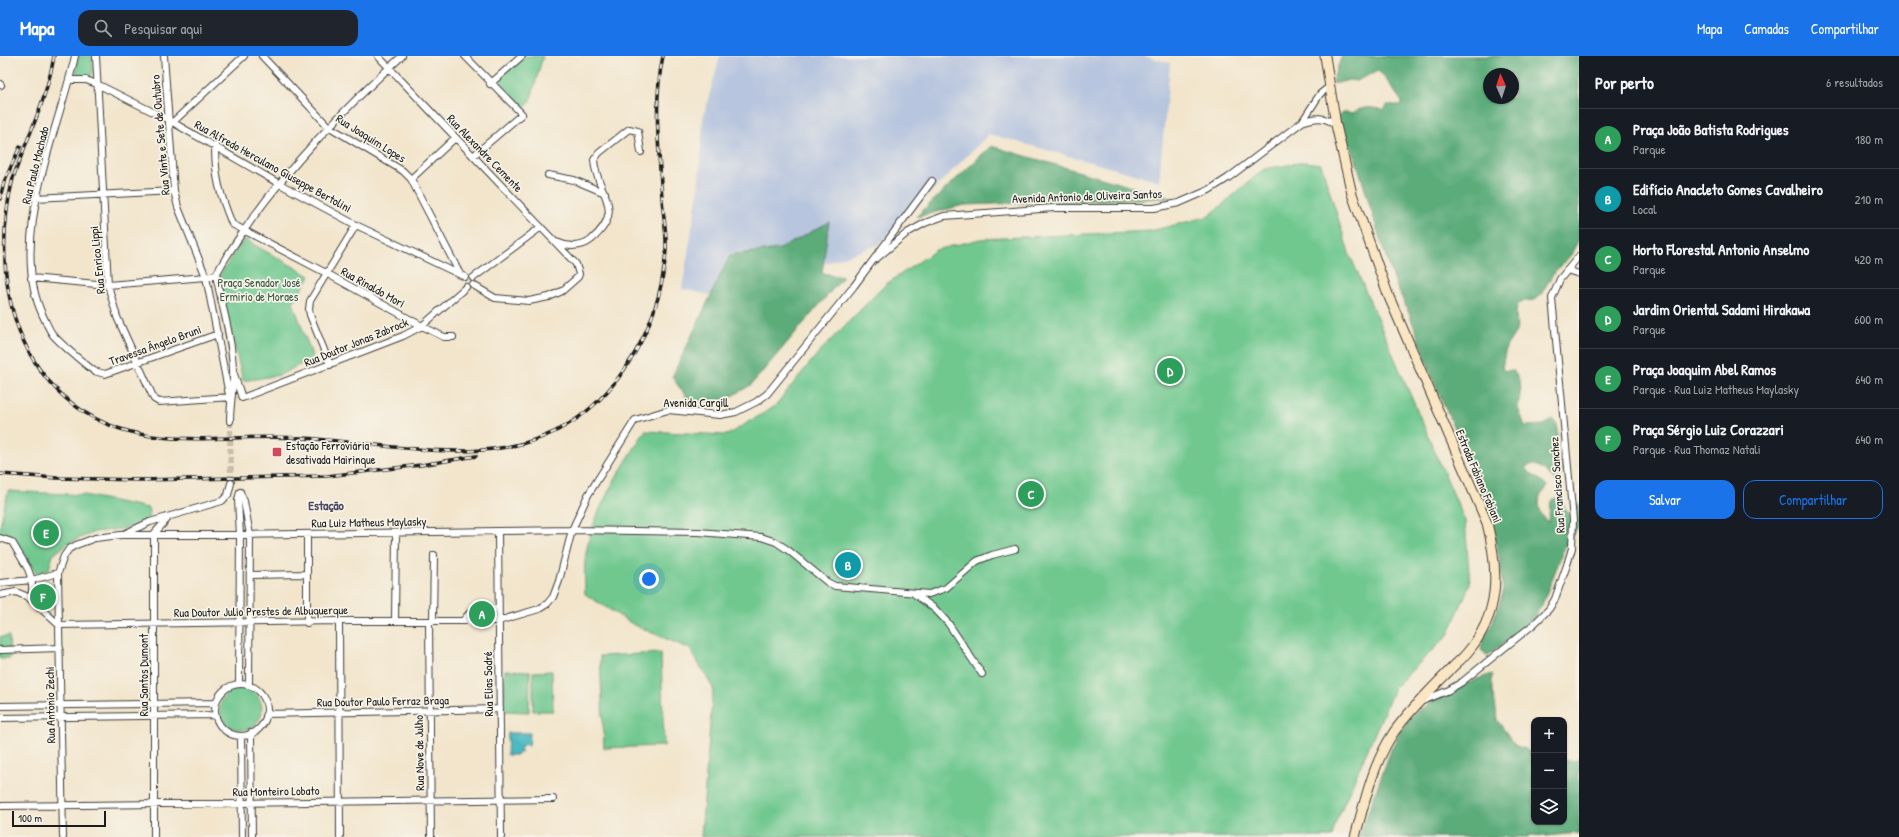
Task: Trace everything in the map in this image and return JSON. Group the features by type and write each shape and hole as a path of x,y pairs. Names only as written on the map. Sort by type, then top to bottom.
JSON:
{"street":[{"name":"Rua Paulo Machado","path":"75,56 35,198 31,278 36,300 52,334 94,371 100,374"},
{"name":"Rua Enrico Lippi","path":"96,56 102,194 108,285 117,316 154,399 159,402 230,398"},
{"name":"Rua Vinte e Sete de Outubro","path":"164,56 174,191 178,207 206,277 230,398"},
{"path":"170,121 244,56"},
{"name":"Rua Joaquim Lopes","path":"262,56 328,126 403,171 411,179 462,276"},
{"name":"Rua Alexandre Cemente","path":"378,56 576,264 579,274 578,277 562,291 549,297 529,301 495,298 473,285"},
{"path":"31,278 108,285 216,275 224,259 278,183 328,126 402,56"},
{"path":"465,56 490,84 522,114 473,156"},
{"path":"490,84 522,56"},
{"path":"1325,56 1336,125"},
{"name":"Rua Alfredo Herculano Giuseppe Bertolini","path":"69,80 86,80 97,84 215,145 278,183 356,224 462,276 473,278"},
{"name":"Avenida Antonio de Oliveira Santos","path":"854,286 889,246 926,222 944,216 1054,208 1154,208 1179,203 1209,190 1228,178 1302,122 1320,94 1329,87"},
{"path":"1302,122 1318,117 1328,120 1336,125"},
{"name":"Estrada Fabiano Fabiani","path":"1336,125 1352,194 1389,297 1487,522 1494,548 1496,590 1490,612 1480,635 1466,654 1420,702 1395,731 1383,750 1373,774 1355,837"},
{"path":"554,242 572,246 581,245 589,241 603,228 607,220 608,206 595,167 594,160 599,153 630,129 635,129 638,131 641,152"},
{"path":"411,179 455,138"},
{"name":"Rua Rinaldo Mori","path":"215,145 215,165 218,185 232,224 326,273 422,326 444,337 453,337"},
{"path":"548,176 574,180 605,194"},
{"name":"Avenida Cargill","path":"498,622 539,609 547,604 553,597 559,581 572,530 588,495 635,420 668,410 720,415 736,412 756,402 767,394 854,286 932,181"},
{"path":"35,198 174,191"},
{"path":"330,365 309,309 310,301 356,224"},
{"path":"462,276 466,287 473,285 473,278 540,227"},
{"name":"Rua Francisco Sanchez","path":"1420,702 1435,697 1462,682 1543,616 1555,599 1572,548 1574,520 1552,298 1556,285 1579,256"},
{"path":"1567,270 1579,274"},
{"name":"Rua Vinte e Sete de Outubro","path":"216,275 232,356 233,371 230,398 230,422"},
{"name":"Rua Doutor Jonas Zabrock","path":"242,398 404,336 422,326 466,287"},
{"name":"Travessa Ângelo Bruni","path":"100,374 105,374 138,363 218,334"},
{"name":"Rua Vinte e Sete de Outubro","path":"233,371 242,398"},
{"path":"121,535 141,525 222,501 228,495 231,484"},
{"path":"239,684 240,535 238,500 240,492 244,501 250,535 249,686"},
{"path":"154,534 168,518"},
{"name":"Rua Luiz Matheus Maylasky","path":"58,573 64,556 69,549 94,538 121,535 250,535 498,530 698,532 746,535 776,542 808,565 827,582 835,586 929,594 946,588 977,561 1015,549"},
{"name":"Rua Elias Sodré","path":"498,530 501,837"},
{"path":"395,621 396,533"},
{"name":"Rua Santos Dumont","path":"154,534 154,837"},
{"path":"307,534 307,622"},
{"path":"0,538 12,542 28,570 32,580 32,600"},
{"name":"Rua Nove de Julho","path":"431,837 429,711 434,555"},
{"path":"0,583 32,580 58,573"},
{"name":"Rua Antonio Zechi","path":"58,573 63,837"},
{"path":"250,575 307,574"},
{"path":"0,595 16,592 32,600 59,625"},
{"path":"913,593 935,609 948,623 982,674"},
{"path":"463,621 468,613 474,610 498,608"},
{"path":"339,621 340,837"},
{"name":"Rua Doutor Julio Prestes de Albuquerque","path":"59,625 250,624 339,621 498,622"},
{"path":"0,650 60,648"},
{"path":"239,684 249,686 261,694 265,700 266,714 261,726 251,733 241,736 232,734 224,730 218,723 215,715 216,703 224,690 239,684"},
{"path":"0,706 216,703"},
{"name":"Rua Doutor Paulo Ferraz Braga","path":"266,714 500,709"},
{"path":"0,718 215,715"},
{"path":"251,733 252,837"},
{"path":"241,736 242,837"},
{"name":"Rua Monteiro Lobato","path":"0,806 553,799"}],"shaded area":[{"path":"720,56 1144,56 1170,63 1159,181 989,134 878,245 724,298 682,289 698,192 703,118"}],"green space":[{"path":"77,56 92,56 93,70 91,78 76,76"},
{"path":"525,56 543,56 530,102 522,111 493,83"},
{"path":"1342,56 1579,56 1579,239 1571,255 1553,274 1540,296 1535,300 1523,301 1518,304 1516,311 1517,330 1506,347 1502,368 1505,371 1513,370 1519,380 1521,388 1518,408 1525,426 1544,425 1552,419 1557,424 1558,451 1562,471 1559,480 1555,481 1542,468 1537,466 1533,465 1525,468 1547,486 1539,501 1542,514 1545,520 1549,521 1550,505 1553,499 1561,499 1567,513 1571,516 1574,515 1575,507 1579,504 1579,527 1566,544 1542,605 1533,619 1488,656 1481,650 1483,640 1493,621 1503,593 1500,561 1489,515 1464,451 1436,387 1409,313 1396,285 1380,239 1356,160 1336,118 1345,112 1353,113 1360,109 1368,108 1384,110 1387,105 1401,105 1402,102 1384,76 1378,71 1356,81 1349,80 1334,84 1333,79"},
{"path":"991,146 1170,198 964,205 916,217"},
{"path":"1304,162 1321,164 1349,253 1465,521 1470,584 1448,635 1395,687 1335,824 1332,837 701,837 713,688 690,649 634,625 585,594 585,560 593,526 608,493 645,431 727,435 774,407 819,352 885,285 936,250 980,239 1151,231 1209,216 1264,169"},
{"path":"829,222 822,273 843,277 751,385 725,400 690,402 672,377 730,255 780,249"},
{"name":"Praça Senador José Ermirio de Moraes","path":"244,239 310,276 293,303 313,358 280,375 243,381 223,298 220,275"},
{"path":"8,491 84,495 148,508 150,517 129,528 95,532 68,543 53,555 49,569 36,574 11,536 0,534"},
{"path":"46,581 51,583 51,608 44,609 35,597 34,589 40,583"},
{"path":"493,610 493,616 490,617 468,617 474,611"},
{"path":"9,636 10,658 0,659 0,637"},
{"path":"661,653 664,746 604,748 600,656"},
{"path":"505,670 530,671 529,712 503,711"},
{"path":"552,671 553,711 533,711 533,672"},
{"path":"1492,674 1492,691 1497,720 1516,746 1526,749 1531,754 1531,825 1567,825 1567,761 1579,760 1579,833 1546,836 1531,835 1527,837 1359,837 1391,750 1400,731 1413,714 1462,684"},
{"path":"237,688 245,688 256,694 262,705 262,713 256,724 245,730 237,730 226,724 220,713 220,705 226,694"}],"water":[{"path":"508,733 530,733 529,746 525,744 521,746 520,749 522,752 516,755 507,755"}],"tunnel":[{"path":"230,421 231,483"}],"railway":[{"path":"54,56 42,103 13,178 6,219 5,261 7,282 16,323 34,361 57,390 84,412 112,426 142,434 173,438 204,439 269,437 302,438 434,450 477,450 518,445 556,431 592,407 624,370 633,356 641,342 658,298 662,282 666,250 658,145 657,109 663,56"},
{"path":"0,199 4,182 20,147"},
{"path":"0,474 57,478 140,480 327,476 421,465 476,456"}],"place":[{"name":"Jardim Oriental Sadami Hirakawa","path":"1170,371"},
{"name":"Estação Ferroviária desativada Mairinque","path":"277,452"},
{"name":"Horto Florestal Antonio Anselmo","path":"1031,494"},
{"name":"Praça Joaquim Abel Ramos","path":"46,533"},
{"name":"Edifício Anacleto Gomes Cavalheiro","path":"848,565"},
{"name":"Praça Sérgio Luiz Corazzari","path":"43,597"},
{"name":"Praça João Batista Rodrigues","path":"482,614"}],"district":[{"name":"Estação","path":"326,505"}]}
